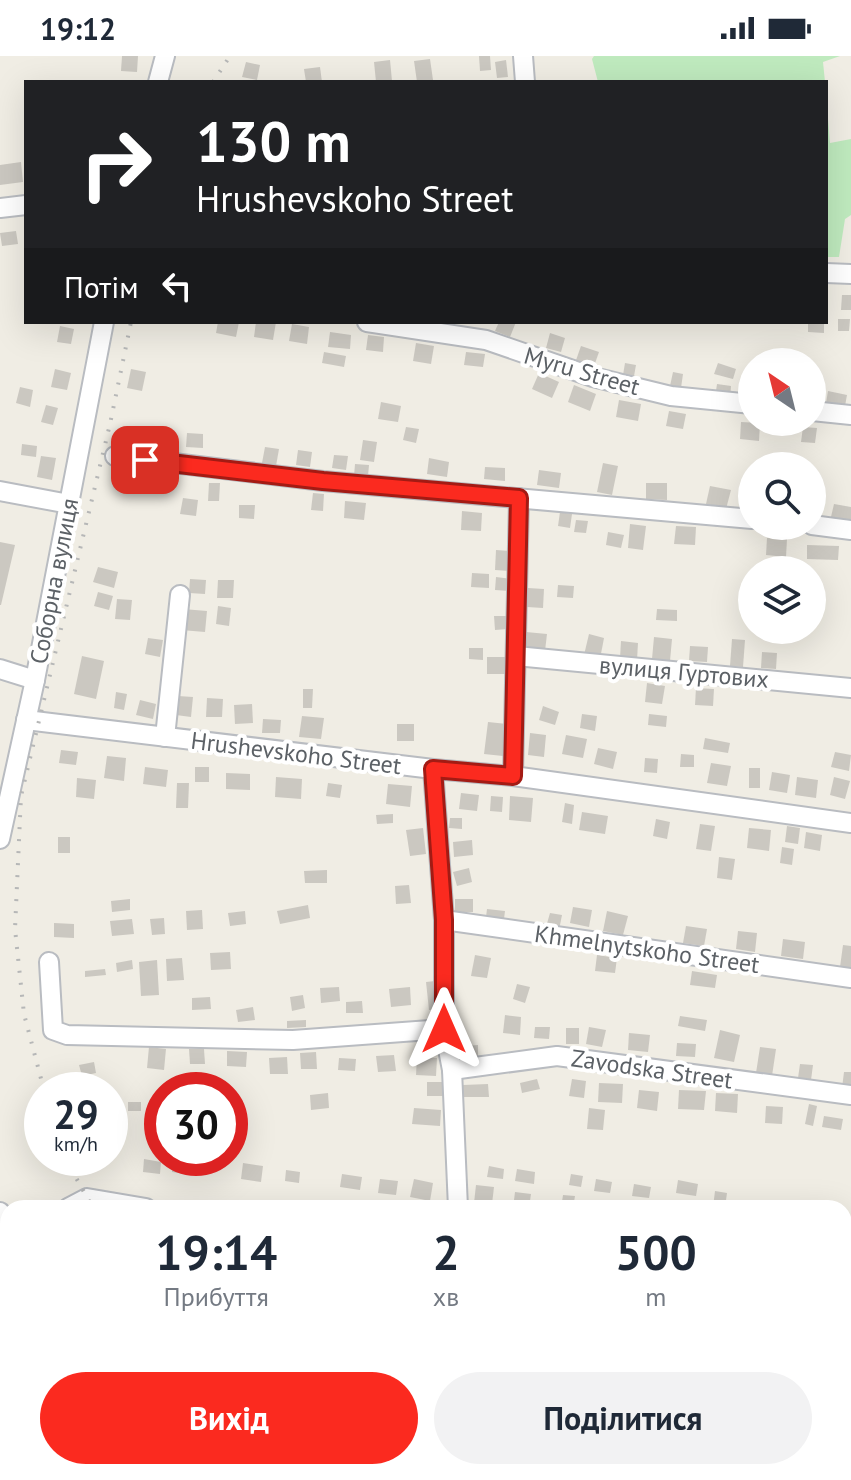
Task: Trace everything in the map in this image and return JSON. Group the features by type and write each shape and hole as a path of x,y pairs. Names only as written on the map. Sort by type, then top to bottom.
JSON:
{"street":[{"path":"159,80 165,56"},
{"path":"523,56 525,80"},
{"path":"0,208 24,205"},
{"path":"828,273 851,274"},
{"name":"Соборна вулиця","path":"0,839 35,680 104,324"},
{"name":"Myru Street","path":"380,324 486,340 593,377 671,396 738,403"},
{"path":"826,412 851,415"},
{"path":"115,456 323,481 738,518"},
{"path":"0,491 69,504"},
{"path":"513,776 519,498"},
{"path":"826,527 851,530"},
{"path":"165,737 180,595"},
{"name":"вулиця Гуртових","path":"516,656 851,688"},
{"path":"0,669 35,680"},
{"name":"Hrushevskoho Street","path":"26,720 513,776 851,823"},
{"path":"433,769 444,920 444,1029 452,1070 458,1200"},
{"name":"Khmelnytskoho Street","path":"444,920 851,978"},
{"path":"49,962 53,1030 67,1035 293,1040 444,1029"},
{"name":"Zavodska Street","path":"452,1070 557,1056 851,1095"}],"green space":[{"path":"594,56 840,56 823,62 825,80 597,80 592,59"},
{"path":"828,118 830,143 851,139 851,215 845,219 839,257 828,257"}],"building":[{"path":"122,56 138,56 137,72 121,71"},
{"path":"479,56 490,56 491,70 480,71"},
{"path":"430,59 433,80 417,80 414,61"},
{"path":"390,60 392,80 376,80 374,62"},
{"path":"506,60 508,77 497,78 495,62"},
{"path":"246,62 260,65 257,80 242,77"},
{"path":"320,67 322,80 306,80 304,69"},
{"path":"21,162 23,182 0,185 0,165"},
{"path":"16,231 18,244 2,246 0,233"},
{"path":"842,295 851,295 851,310 841,310"},
{"path":"838,319 850,319 849,331 838,331"},
{"path":"218,324 239,324 236,337 216,333"},
{"path":"256,324 276,324 273,340 254,337"},
{"path":"292,324 309,327 307,344 289,341"},
{"path":"498,324 515,324 510,337 495,331"},
{"path":"808,324 824,324 824,333 808,332"},
{"path":"60,326 74,329 71,344 57,342"},
{"path":"330,332 351,335 350,349 328,347"},
{"path":"550,333 565,338 561,352 546,348"},
{"path":"368,335 384,337 383,352 366,350"},
{"path":"416,343 434,346 431,364 413,361"},
{"path":"581,346 599,352 593,369 575,363"},
{"path":"324,352 346,356 344,367 322,363"},
{"path":"466,352 485,354 483,367 464,365"},
{"path":"625,363 636,365 634,376 623,375"},
{"path":"718,363 736,369 733,379 714,374"},
{"path":"55,369 71,373 67,390 51,387"},
{"path":"131,369 146,372 142,391 127,388"},
{"path":"673,372 683,374 681,388 670,386"},
{"path":"539,373 559,382 552,398 532,389"},
{"path":"717,384 731,386 730,399 715,397"},
{"path":"574,385 596,394 590,411 568,402"},
{"path":"20,387 33,390 30,407 16,403"},
{"path":"828,391 847,395 845,406 826,403"},
{"path":"619,400 641,404 638,421 616,417"},
{"path":"381,402 401,406 398,422 378,419"},
{"path":"46,405 58,408 53,425 41,422"},
{"path":"669,411 686,414 683,429 666,426"},
{"path":"406,427 419,429 416,443 403,440"},
{"path":"129,432 146,435 143,453 126,450"},
{"path":"187,433 203,434 203,448 186,447"},
{"path":"740,436 759,436 759,441 740,439"},
{"path":"802,436 816,436 815,443 801,442"},
{"path":"157,437 171,439 169,455 155,453"},
{"path":"363,440 377,442 374,462 360,460"},
{"path":"22,444 37,446 36,457 21,455"},
{"path":"265,447 279,449 276,466 262,463"},
{"path":"298,450 312,452 310,467 296,465"},
{"path":"334,455 348,456 346,470 332,468"},
{"path":"41,456 56,458 52,480 37,477"},
{"path":"429,458 449,462 447,477 427,474"},
{"path":"603,463 618,466 612,495 597,492"},
{"path":"355,464 369,465 368,476 354,476"},
{"path":"485,467 505,468 505,481 484,479"},
{"path":"539,470 561,473 559,488 537,485"},
{"path":"115,476 132,478 131,489 114,487"},
{"path":"153,478 167,479 166,490 153,489"},
{"path":"209,483 220,483 219,501 208,501"},
{"path":"646,483 667,483 667,500 646,499"},
{"path":"710,486 731,490 726,509 706,504"},
{"path":"313,493 324,494 323,511 311,510"},
{"path":"183,498 198,500 196,516 180,514"},
{"path":"345,501 366,503 364,520 344,518"},
{"path":"834,504 851,507 851,525 830,521"},
{"path":"239,505 255,505 254,519 239,518"},
{"path":"462,511 482,513 481,531 461,530"},
{"path":"560,512 572,514 570,528 558,526"},
{"path":"576,520 588,521 586,533 574,532"},
{"path":"630,524 646,526 643,550 628,548"},
{"path":"676,526 696,527 695,545 674,544"},
{"path":"608,532 624,535 621,548 606,545"},
{"path":"767,540 787,540 786,556 766,555"},
{"path":"0,542 15,545 1,605 0,605"},
{"path":"807,545 839,546 838,560 826,560 826,556 807,556"},
{"path":"496,550 512,551 510,571 495,570"},
{"path":"98,567 118,572 114,588 93,582"},
{"path":"472,573 489,574 489,588 471,587"},
{"path":"496,577 511,579 510,591 495,590"},
{"path":"190,579 206,580 205,594 189,593"},
{"path":"218,580 234,580 233,598 217,598"},
{"path":"558,585 574,586 573,598 557,597"},
{"path":"528,588 544,589 543,608 527,607"},
{"path":"98,592 113,596 109,610 94,606"},
{"path":"117,599 132,600 130,620 115,619"},
{"path":"218,606 231,608 229,626 216,624"},
{"path":"183,609 207,611 205,632 181,630"},
{"path":"657,609 677,610 677,621 656,620"},
{"path":"494,616 507,616 508,629 495,630"},
{"path":"526,632 547,634 545,651 525,649"},
{"path":"589,634 604,638 600,659 584,655"},
{"path":"654,637 672,639 670,661 652,659"},
{"path":"148,638 163,640 160,657 145,654"},
{"path":"732,639 738,639 738,644 745,644 743,667 730,666"},
{"path":"621,641 638,643 637,660 620,658"},
{"path":"690,646 708,647 707,662 689,661"},
{"path":"469,648 483,648 483,660 469,659"},
{"path":"762,652 777,653 776,669 761,668"},
{"path":"82,656 104,661 96,699 74,694"},
{"path":"487,657 507,657 507,674 487,674"},
{"path":"647,683 665,686 662,704 645,702"},
{"path":"696,688 714,689 713,706 695,705"},
{"path":"303,689 313,689 312,708 303,708"},
{"path":"116,692 127,694 124,710 114,708"},
{"path":"178,696 193,697 191,717 176,715"},
{"path":"207,698 223,699 222,717 206,717"},
{"path":"140,700 156,704 153,719 136,715"},
{"path":"252,704 253,723 235,724 234,705"},
{"path":"543,706 559,712 555,725 539,720"},
{"path":"582,714 597,716 595,731 580,728"},
{"path":"649,714 667,716 666,727 648,725"},
{"path":"302,716 324,718 321,739 299,737"},
{"path":"263,719 281,720 280,733 262,733"},
{"path":"488,722 507,724 503,756 484,754"},
{"path":"397,724 414,724 414,741 397,741"},
{"path":"530,733 546,735 544,757 528,755"},
{"path":"566,735 587,739 583,758 562,754"},
{"path":"705,738 730,743 728,753 703,749"},
{"path":"598,748 617,752 613,769 594,764"},
{"path":"61,750 78,752 76,765 59,763"},
{"path":"835,752 851,755 849,771 831,767"},
{"path":"681,754 694,755 694,767 680,767"},
{"path":"107,756 126,758 124,781 104,778"},
{"path":"645,758 658,759 657,773 644,772"},
{"path":"711,763 731,766 727,786 707,783"},
{"path":"145,767 168,770 166,787 143,784"},
{"path":"195,767 209,767 209,782 195,782"},
{"path":"749,768 760,768 760,788 749,788"},
{"path":"772,772 790,775 787,793 769,790"},
{"path":"226,773 250,774 250,790 226,789"},
{"path":"276,777 302,779 301,799 275,797"},
{"path":"797,777 818,780 816,798 795,795"},
{"path":"834,777 850,781 845,799 830,795"},
{"path":"77,778 96,780 94,799 76,797"},
{"path":"177,783 189,783 188,808 176,808"},
{"path":"328,783 342,785 340,798 326,796"},
{"path":"388,784 412,786 410,807 386,804"},
{"path":"461,793 479,795 477,811 459,809"},
{"path":"491,796 503,797 502,812 490,811"},
{"path":"510,796 533,798 531,822 509,820"},
{"path":"565,803 574,805 572,824 562,822"},
{"path":"582,812 608,816 605,834 579,830"},
{"path":"393,814 393,823 377,824 376,815"},
{"path":"450,818 462,818 462,829 449,828"},
{"path":"656,819 670,822 667,839 653,836"},
{"path":"700,824 715,826 711,851 696,849"},
{"path":"787,826 800,828 798,844 785,842"},
{"path":"423,828 426,854 410,856 406,830"},
{"path":"749,828 771,830 769,851 747,848"},
{"path":"806,832 822,835 820,851 804,848"},
{"path":"58,837 70,837 70,853 58,853"},
{"path":"472,840 473,855 454,857 453,842"},
{"path":"782,847 794,849 792,865 780,863"},
{"path":"719,857 735,859 732,880 717,878"},
{"path":"469,868 472,882 457,886 453,872"},
{"path":"327,870 327,883 305,883 304,871"},
{"path":"409,885 411,903 396,904 395,886"},
{"path":"130,899 130,910 112,912 111,901"},
{"path":"455,899 473,899 473,912 455,912"},
{"path":"308,905 310,918 280,924 277,911"},
{"path":"573,907 592,910 589,927 570,923"},
{"path":"487,909 505,911 504,919 486,917"},
{"path":"202,910 203,929 187,930 186,911"},
{"path":"245,911 246,924 230,926 228,913"},
{"path":"607,911 628,916 623,935 603,931"},
{"path":"550,913 562,915 559,930 546,927"},
{"path":"164,918 165,934 152,935 150,919"},
{"path":"132,919 134,934 112,936 110,921"},
{"path":"54,923 74,924 74,938 54,937"},
{"path":"686,926 707,929 704,946 683,943"},
{"path":"738,931 757,933 755,952 736,949"},
{"path":"783,939 805,942 803,959 781,956"},
{"path":"843,945 851,946 851,968 840,967"},
{"path":"230,952 231,969 211,970 210,953"},
{"path":"475,955 491,958 487,978 471,976"},
{"path":"597,955 617,958 615,973 595,971"},
{"path":"182,958 184,980 167,981 166,959"},
{"path":"132,960 133,969 117,972 116,963"},
{"path":"157,960 159,995 141,996 139,962"},
{"path":"105,969 106,975 85,977 85,971"},
{"path":"692,971 717,975 715,988 690,985"},
{"path":"435,981 438,1009 429,1010 426,982"},
{"path":"517,984 530,987 525,1003 513,999"},
{"path":"339,987 340,1001 321,1003 320,988"},
{"path":"410,987 411,1005 391,1007 389,989"},
{"path":"303,995 305,1008 292,1011 290,997"},
{"path":"210,997 211,1009 192,1010 192,998"},
{"path":"362,1001 363,1013 346,1013 346,1002"},
{"path":"253,1007 255,1020 238,1022 236,1010"},
{"path":"505,1015 521,1017 520,1035 503,1033"},
{"path":"680,1016 707,1020 705,1031 678,1026"},
{"path":"306,1020 306,1027 287,1028 287,1021"},
{"path":"535,1027 550,1027 549,1039 534,1038"},
{"path":"589,1027 606,1030 602,1047 586,1044"},
{"path":"566,1028 579,1028 579,1044 566,1044"},
{"path":"720,1030 740,1035 734,1062 714,1058"},
{"path":"629,1033 650,1035 648,1052 628,1050"},
{"path":"677,1043 696,1044 695,1057 676,1056"},
{"path":"478,1045 478,1059 464,1059 464,1046"},
{"path":"149,1047 166,1049 164,1070 147,1068"},
{"path":"760,1047 776,1049 772,1076 756,1073"},
{"path":"189,1049 204,1049 205,1064 190,1064"},
{"path":"227,1051 247,1052 246,1067 227,1066"},
{"path":"316,1052 317,1069 301,1069 300,1053"},
{"path":"394,1055 396,1071 378,1072 376,1056"},
{"path":"287,1057 288,1074 270,1074 269,1058"},
{"path":"417,1057 437,1058 436,1076 416,1075"},
{"path":"339,1058 356,1059 355,1071 338,1070"},
{"path":"94,1062 96,1072 81,1072 79,1065"},
{"path":"800,1064 813,1065 811,1080 798,1078"},
{"path":"844,1072 851,1072 851,1088 842,1088"},
{"path":"537,1079 540,1089 522,1093 520,1083"},
{"path":"572,1079 586,1081 584,1098 569,1096"},
{"path":"427,1082 445,1082 445,1096 427,1096"},
{"path":"599,1083 623,1084 622,1103 598,1102"},
{"path":"488,1084 489,1097 463,1097 463,1085"},
{"path":"639,1090 659,1092 657,1111 637,1108"},
{"path":"679,1090 706,1091 704,1110 678,1109"},
{"path":"328,1093 329,1108 311,1110 310,1095"},
{"path":"716,1093 738,1094 737,1113 715,1111"},
{"path":"128,1102 141,1102 141,1111 128,1111"},
{"path":"809,1104 817,1106 813,1126 805,1124"},
{"path":"766,1106 783,1107 782,1124 765,1123"},
{"path":"414,1108 441,1110 440,1126 412,1124"},
{"path":"589,1108 605,1110 603,1130 587,1129"},
{"path":"824,1116 843,1119 841,1130 822,1127"},
{"path":"248,1164 263,1166 261,1182 241,1179 241,1176 248,1176"},
{"path":"489,1166 504,1169 503,1179 487,1177"},
{"path":"517,1169 535,1172 534,1184 515,1181"},
{"path":"286,1170 300,1172 299,1183 285,1181"},
{"path":"342,1174 362,1177 360,1190 340,1187"},
{"path":"571,1174 583,1176 581,1187 569,1185"},
{"path":"380,1179 398,1181 396,1195 378,1193"},
{"path":"414,1179 433,1183 430,1200 410,1197"},
{"path":"596,1179 612,1182 610,1193 594,1191"},
{"path":"678,1180 698,1184 696,1196 676,1193"},
{"path":"634,1184 651,1187 649,1198 632,1196"},
{"path":"476,1185 494,1187 492,1200 474,1200"},
{"path":"715,1191 727,1193 726,1200 714,1200"},
{"path":"515,1192 531,1194 530,1200 514,1200"},
{"path":"563,1195 575,1196 574,1200 562,1200"}],"railway":[{"path":"214,80 230,56"},
{"path":"39,1072 24,1014 15,929 21,796 110,424 131,324"},
{"path":"75,1176 89,1200"}],"route":[{"path":"145,460 323,481 519,498 513,776 433,769 444,920 444,1029"}]}
